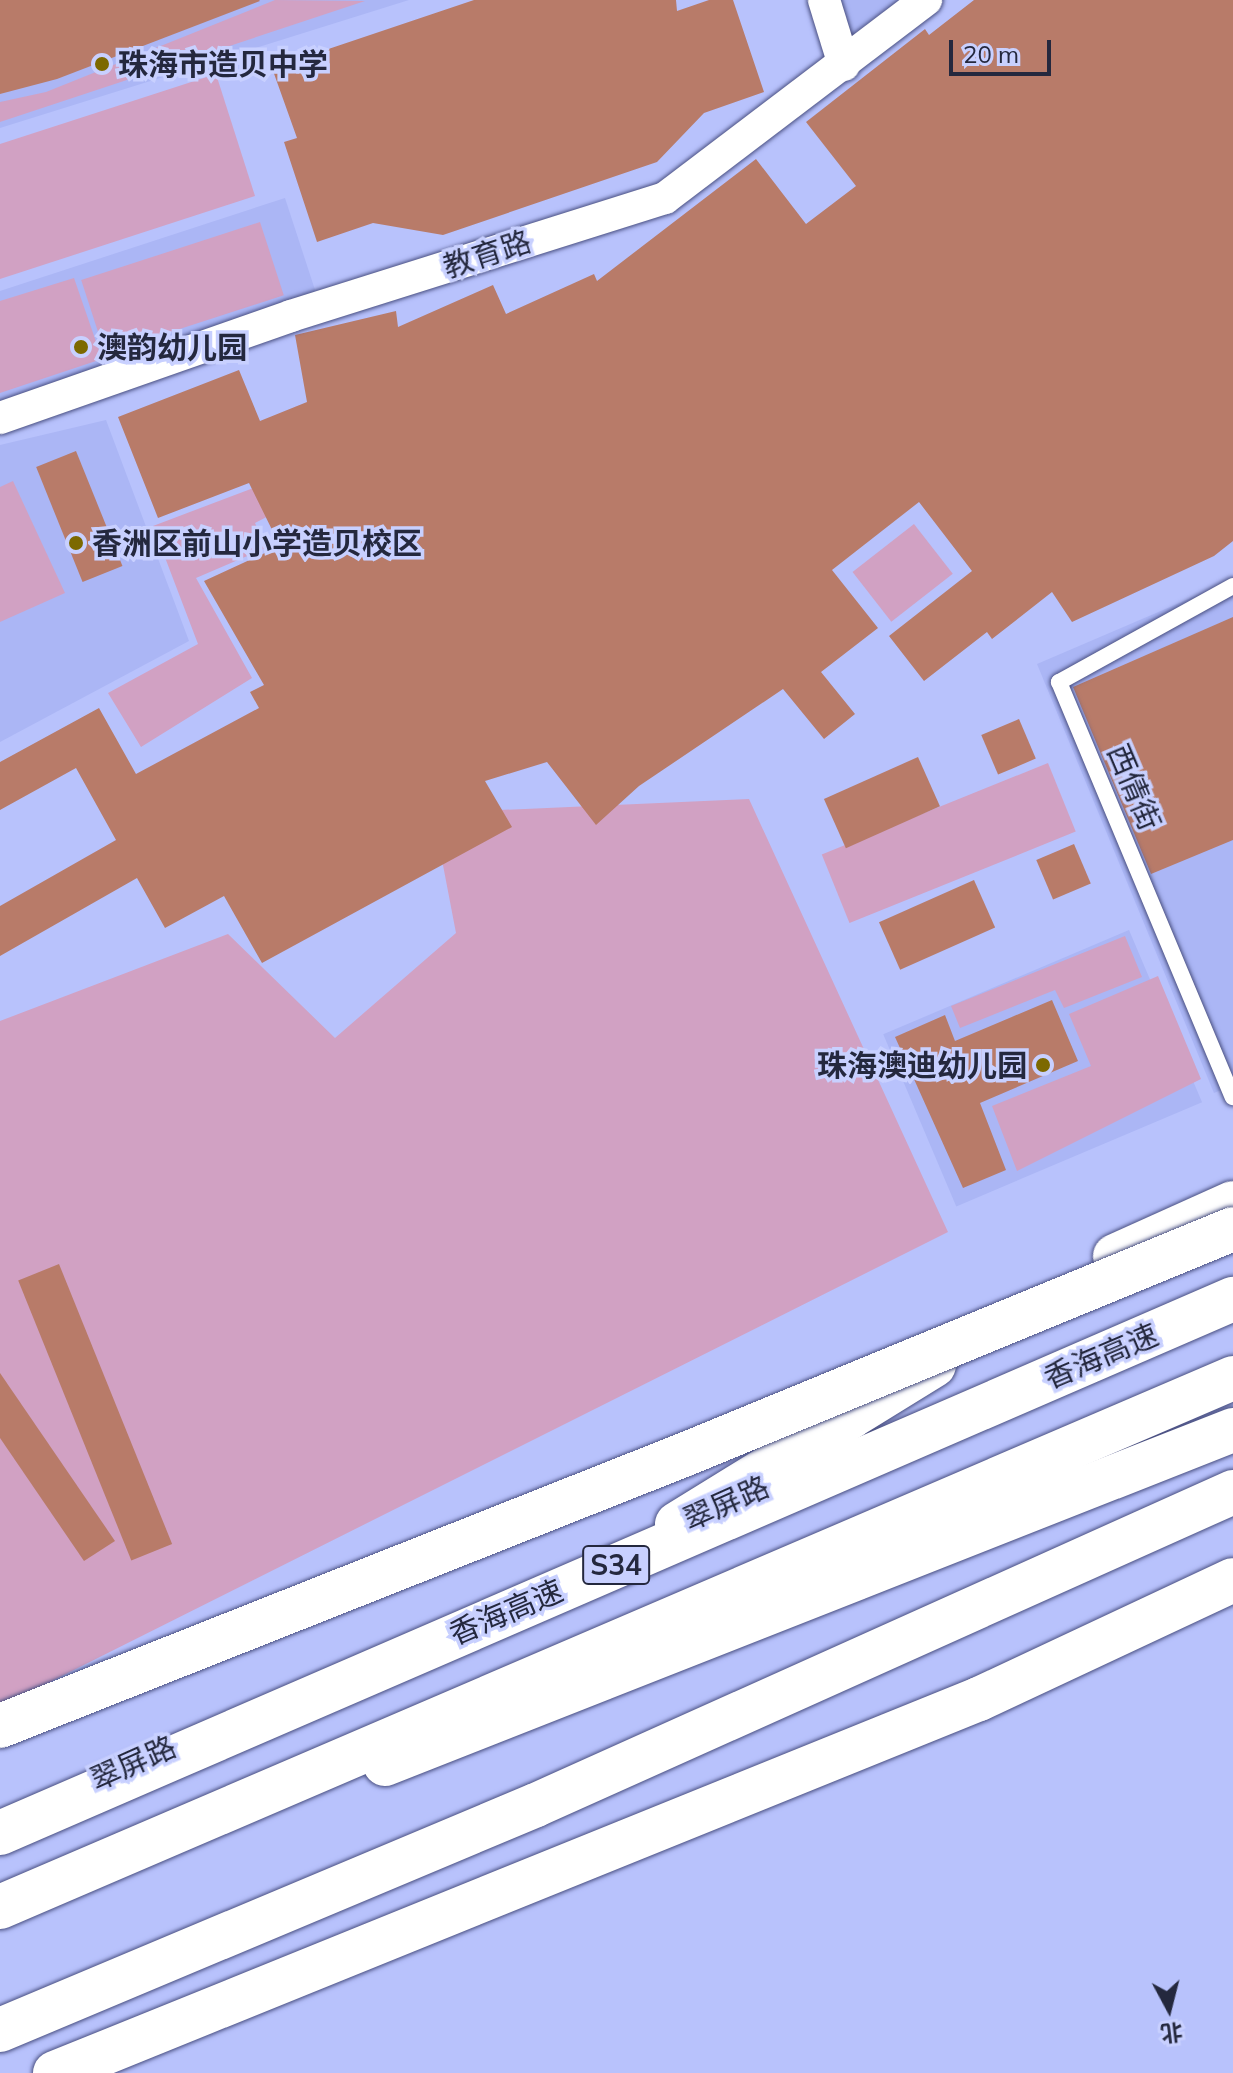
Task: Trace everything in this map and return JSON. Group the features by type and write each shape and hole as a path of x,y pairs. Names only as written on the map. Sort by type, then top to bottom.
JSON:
{"main road":[{"path":"677,1524 1096,1264 1233,1203"},
{"path":"0,1726 686,1454 1233,1229"},
{"name":"翠屏路","path":"0,1822 1233,1280"},
{"name":"香海高速","path":"0,1833 1233,1299"},
{"name":"S34","path":"0,1907 1233,1378"},
{"path":"0,1917 1233,1430"},
{"path":"0,2030 550,1799 1233,1492"},
{"path":"55,2073 979,1699 1233,1580"}],"street":[{"path":"824,0 844,65"},
{"name":"教育路","path":"0,418 291,316 665,198 926,0"}],"lane":[{"name":"西倩街","path":"1233,586 1059,682 1233,1097"}],"shaded area":[{"name":"珠海市造贝中学","path":"0,0 409,0 0,128"},
{"path":"275,0 365,1 0,122 0,102 46,92"},
{"path":"840,0 899,0 851,35"},
{"path":"216,74 255,196 0,279 0,144"},
{"name":"澳韵幼儿园","path":"285,198 316,293 0,404 0,291"},
{"path":"260,222 284,295 105,353 81,280"},
{"path":"74,278 102,359 0,393 0,301"},
{"name":"香洲区前山小学造贝校区","path":"106,420 189,641 0,742 0,445"},
{"path":"290,474 303,498 255,523 266,548 196,578 252,678 141,747 108,693 198,644 153,526"},
{"path":"13,481 65,593 0,622 0,487"},
{"path":"914,524 953,574 891,622 853,572"},
{"path":"1233,580 1233,1085 1214,1093 1037,664"},
{"path":"1048,763 1076,832 849,923 822,854"},
{"path":"749,799 948,1232 0,1707 0,1021 228,934 335,1038 456,933 433,813"},
{"name":"珠海澳迪幼儿园","path":"1129,930 1202,1102 956,1206 883,1034"},
{"path":"1125,936 1142,977 1064,1008 1055,990 960,1028 951,1006"},
{"path":"1158,976 1201,1079 1017,1171 992,1106 1091,1066 1069,1014"}],"building":[{"path":"0,0 260,1 57,79 0,94"},
{"path":"474,0 676,0 677,11 709,0 733,0 764,92 704,113 657,162 443,235 373,223 317,242 284,142 297,138 272,68"},
{"path":"974,0 1233,0 1233,541 1214,556 1072,622 1052,592 992,639 987,632 924,681 889,636 972,571 919,502 832,570 878,628 821,672 855,714 824,739 783,689 639,786 596,825 547,762 485,781 512,827 262,963 224,896 165,928 137,878 0,956 0,906 116,840 76,768 0,810 0,762 99,708 136,774 259,708 250,692 264,685 204,581 280,546 249,483 158,518 118,417 239,370 260,421 307,402 295,335 396,311 398,327 493,285 506,314 594,274 597,281 756,159 806,224 856,186 806,122 925,29 929,35"},
{"path":"76,451 122,566 83,582 36,467"},
{"path":"1233,617 1233,840 1151,874 1073,687"},
{"path":"1019,719 1036,759 998,775 981,735"},
{"path":"918,757 940,806 846,848 824,799"},
{"path":"1074,844 1091,884 1053,900 1036,860"},
{"path":"974,880 995,928 900,970 879,922"},
{"path":"1052,1000 1078,1061 980,1103 1006,1170 963,1188 895,1037 945,1015 955,1041"},
{"path":"59,1264 172,1544 131,1560 18,1280"},
{"path":"0,1373 115,1541 84,1561 0,1438"}],"place":[{"name":"珠海市造贝中学","path":"102,64"},
{"name":"澳韵幼儿园","path":"81,347"},
{"name":"香洲区前山小学造贝校区","path":"76,543"},
{"name":"珠海澳迪幼儿园","path":"1043,1065"}]}
